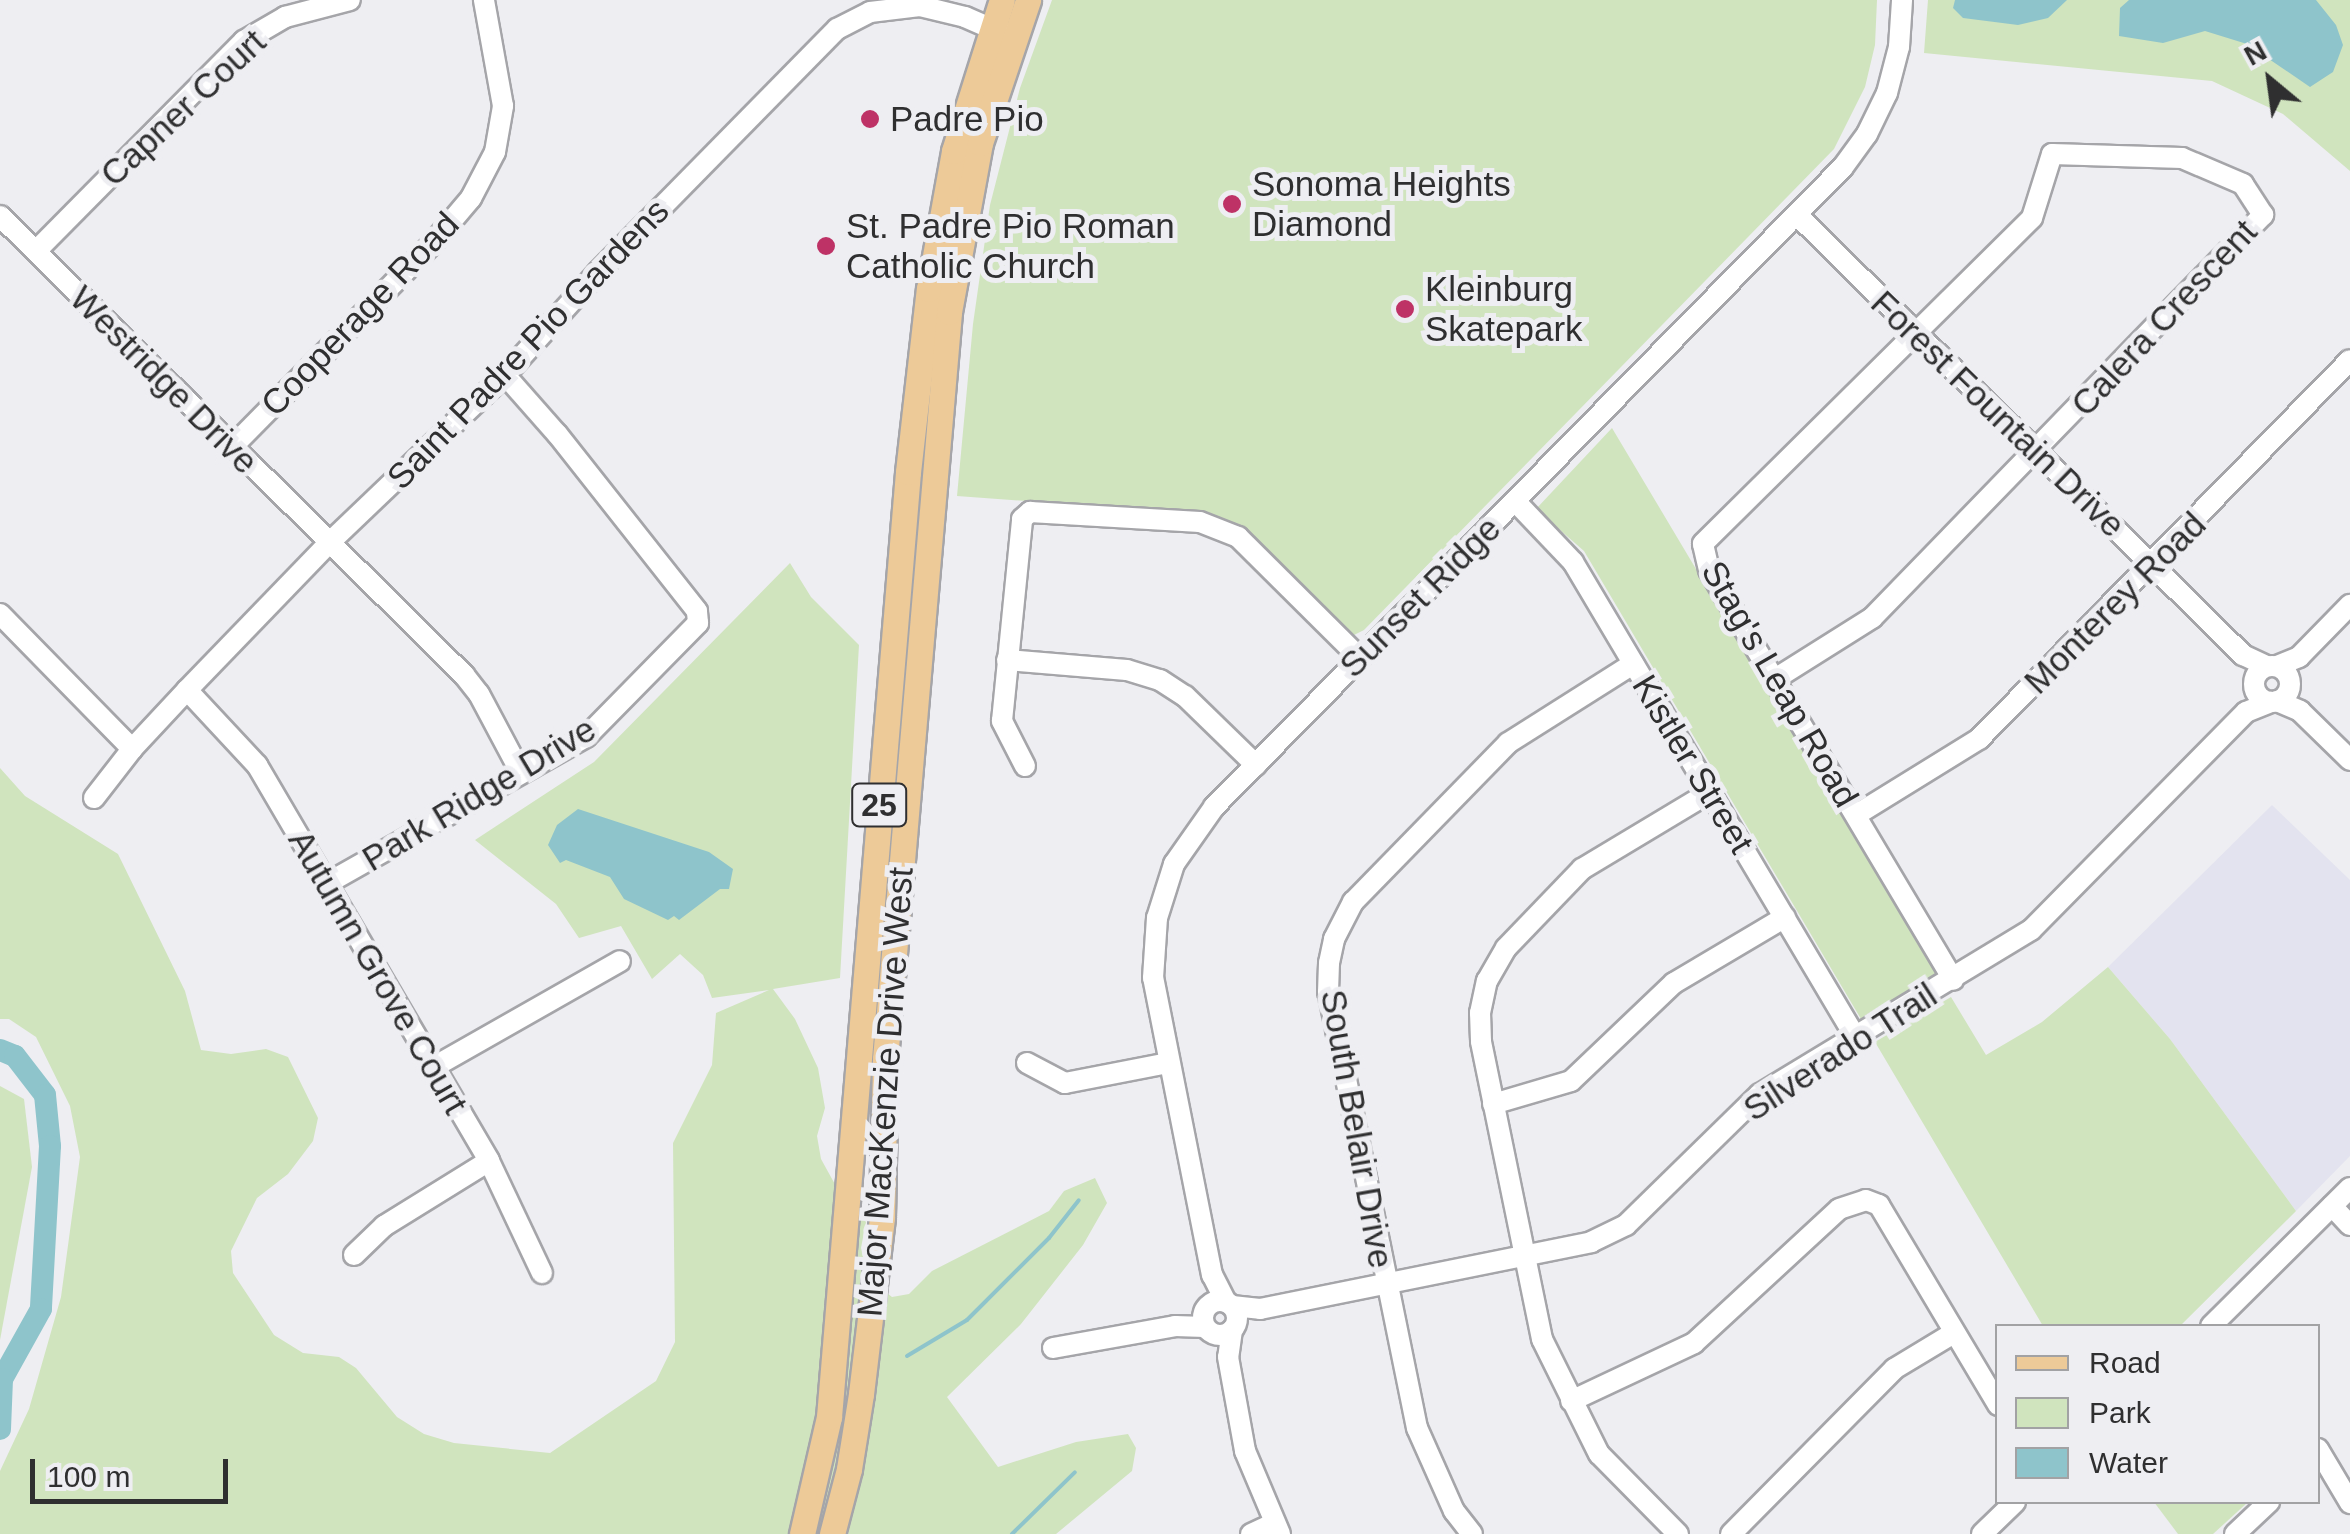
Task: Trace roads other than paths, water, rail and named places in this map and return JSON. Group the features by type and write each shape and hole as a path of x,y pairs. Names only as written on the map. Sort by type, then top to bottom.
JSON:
{"main road":[{"name":"Major MacKenzie Drive West","path":"832,1534 849,1469 861,1394 882,1217 885,1059 950,312 976,158 1003,32 1002,0"},
{"name":"Major MacKenzie Drive West","path":"802,1534 829,1418 908,472 929,289 954,151 1003,32 1028,0"}],"street":[{"name":"Capner Court","path":"36,251 244,41 285,16 350,0"},
{"name":"Cooperage Road","path":"231,448 433,243 471,198 495,152 503,106 484,0"},
{"name":"Sunset Ridge","path":"1219,1318 1153,978 1160,904 1189,837 1854,152 1883,104 1899,47 1902,0"},
{"name":"Saint Padre Pio Gardens","path":"94,798 132,749 330,542 505,375 598,272 848,22 878,9 920,6 1003,32"},
{"name":"Calera Crescent","path":"1915,332 2032,218 2052,154 2182,158 2243,184 2263,215 2036,452"},
{"name":"Westridge Drive","path":"0,216 480,694 522,773"},
{"name":"Forest Fountain Drive","path":"1796,216 2273,684"},
{"name":"Stag's Leap Road","path":"1915,332 1703,544 1709,570 1953,980"},
{"name":"Monterey Road","path":"1856,815 1980,739 2350,360"},
{"name":"Park Ridge Drive","path":"326,884 586,737 698,623 697,611 558,434 505,375"},
{"path":"1775,679 1872,618 2036,452"},
{"name":"Kistler Street","path":"1516,500 1568,554 1856,1038"},
{"path":"1025,766 1002,721 1022,519 1030,512 1200,522 1238,538 1360,658"},
{"path":"2350,606 2273,684 2350,760"},
{"path":"0,614 132,749"},
{"path":"1008,660 1128,670 1160,680 1186,696 1256,765"},
{"name":"South Belair Drive","path":"1472,1534 1454,1511 1416,1428 1328,992 1334,939 1364,890 1508,744 1633,664"},
{"name":"Silverado Trail","path":"1054,1348 1591,1242 1626,1225 1752,1101 2031,930 2273,684"},
{"name":"Autumn Grove Court","path":"187,690 257,765 489,1161 542,1273"},
{"path":"1678,1534 1599,1454 1542,1339 1493,1104 1480,1013 1487,981 1506,948 1588,863 1710,792"},
{"path":"1493,1104 1571,1081 1674,983 1784,916"},
{"path":"432,1068 620,961"},
{"path":"1027,1063 1065,1083 1168,1063"},
{"path":"354,1255 384,1226 489,1161"},
{"path":"2217,1324 2350,1188"},
{"path":"1571,1400 1694,1343 1839,1209 1866,1200 1880,1205 1952,1334 1995,1399"},
{"path":"2332,1206 2350,1225"},
{"path":"1219,1318 1246,1451 1278,1528 1251,1534"},
{"path":"1730,1534 1894,1369 1952,1334"},
{"path":"2321,1463 2350,1503"},
{"path":"1982,1534 2013,1504"},
{"path":"2235,1534 2266,1504"}],"water":[{"path":"1955,0 2067,0 2048,18 2018,25 1963,18 1953,8"},
{"path":"2129,0 2316,0 2336,25 2343,45 2333,72 2310,87 2247,44 2205,31 2163,43 2119,36 2120,8"},
{"path":"578,809 709,852 733,869 729,889 720,889 679,920 674,916 668,920 624,899 610,877 566,860 560,863 548,845 557,825"}],"waterway":[{"path":"0,1050 15,1056 45,1095 50,1146 41,1309 2,1379 0,1429"},
{"path":"907,1356 967,1320 1049,1238 1079,1200"},
{"path":"1012,1534 1075,1472"}],"place":[{"name":"Padre Pio","path":"870,119"},
{"name":"Sonoma Heights Diamond","path":"1232,204"},
{"name":"St. Padre Pio Roman Catholic Church","path":"826,246"},
{"name":"Kleinburg Skatepark","path":"1405,309"}]}
